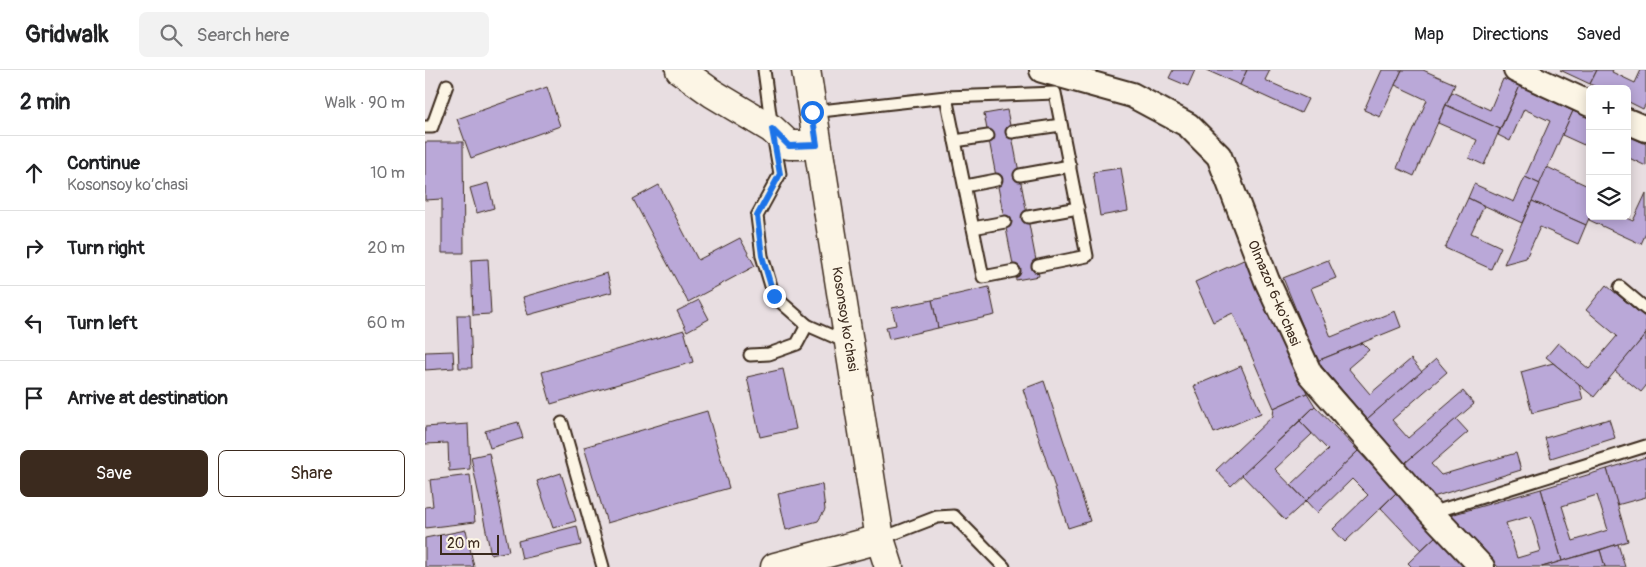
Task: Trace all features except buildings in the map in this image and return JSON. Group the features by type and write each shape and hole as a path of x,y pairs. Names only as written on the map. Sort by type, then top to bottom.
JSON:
{"main road":[{"path":"680,70 712,93 772,129 789,146 817,145"},
{"name":"Kosonsoy ko’chasi","path":"806,70 880,539 889,567"},
{"path":"775,567 880,539"}],"street":[{"name":"Olmazor 6-ko'chasi","path":"1042,70 1133,95 1189,125 1219,156 1267,281 1310,374 1431,513 1482,567"},
{"path":"1516,70 1586,102"},
{"path":"1631,123 1646,129"}],"lane":[{"path":"764,70 780,174 757,216 762,256 774,296 807,325 849,343"},
{"path":"425,127 432,127 447,85"},
{"path":"812,112 946,97 1055,92 1087,256 1038,266"},
{"path":"946,97 983,277 1014,271"},
{"path":"1012,132 1061,125"},
{"path":"955,141 988,136"},
{"path":"1020,175 1070,166"},
{"path":"965,186 997,180"},
{"path":"1028,217 1078,208"},
{"path":"973,228 1005,222"},
{"path":"1620,287 1646,309"},
{"path":"749,355 769,354 797,344 807,325"},
{"path":"562,423 603,567"},
{"path":"1431,513 1646,446"},
{"path":"880,539 937,518 954,516 1005,567"}],"route":[{"path":"774,296 762,256 757,216 780,174 772,129 789,146 817,145 812,112"}]}
